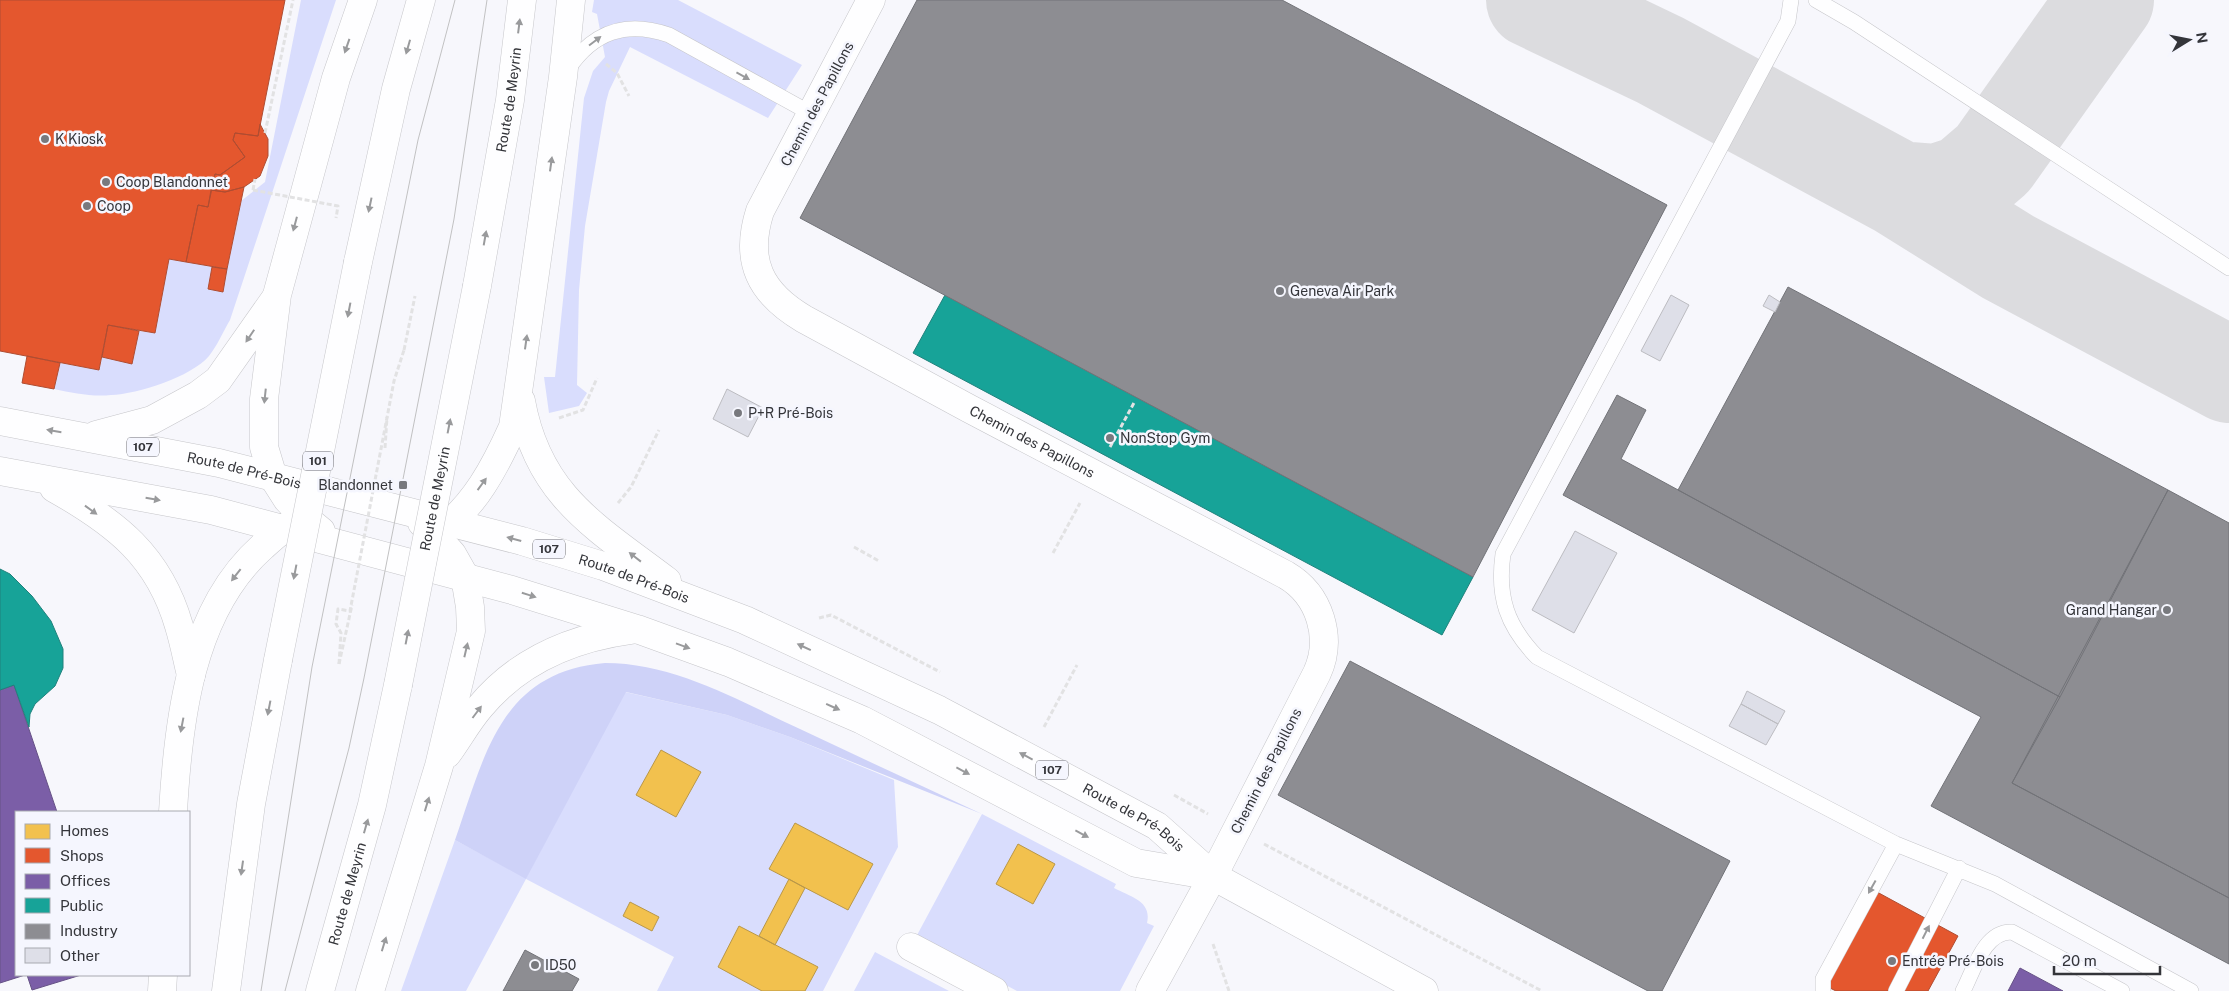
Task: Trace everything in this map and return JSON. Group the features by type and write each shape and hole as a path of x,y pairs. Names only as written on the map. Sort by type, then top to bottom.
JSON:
{"main road":[{"path":"294,523 287,499 273,476 264,447 263,422 277,295 336,78 363,0"},
{"name":"101","path":"226,991 251,804 278,660 358,262 396,89 421,0"},
{"name":"Route de Meyrin","path":"320,991 372,805 398,685 477,286 510,100 522,0"},
{"path":"0,471 211,510 294,523 323,532 354,546 390,550 416,543 444,529 491,472 503,451 513,427 520,390 563,77 571,0"},
{"name":"Chemin des Papillons","path":"871,0 760,211 756,223 754,255 766,286 774,297 784,307 804,319 1286,575 1297,582 1311,598 1319,615 1325,646 1322,662 1213,876 1150,991"},
{"path":"91,437 152,420 198,395 218,380 277,295"},
{"path":"520,390 526,427 531,442 551,481 581,515 688,597"},
{"name":"Route de Pré-Bois","path":"0,421 91,437 273,476 386,506 444,529 539,546 603,566 688,597 745,620 880,681 983,733 1157,826 1213,876 1424,991"},
{"path":"34,477 85,506 127,536 146,558 170,600 179,626 191,677"},
{"path":"173,811 180,735 191,677 201,643 216,607 232,579 250,557 294,523 332,506 355,502 386,506"},
{"path":"370,991 439,766 471,631 466,577 452,554 444,529"},
{"name":"Route de Pré-Bois","path":"354,546 466,577 637,629 728,662 862,720 1136,863 1213,876"},
{"path":"439,766 480,707 517,670 572,642 606,633 637,629"},
{"path":"911,947 994,991"},
{"path":"162,991 163,976"}],"lane":[{"path":"1791,0 1788,21 1503,554 1501,568 1502,594 1509,619 1515,630 1537,657 1896,844 1995,884 2191,991"},
{"path":"1816,0 1854,22 2229,268"},
{"path":"563,77 576,57 603,35 621,29 644,29 669,36 812,114"},
{"path":"1823,991 1823,979 1896,844"},
{"path":"1896,991 1959,868"},
{"path":"1963,991 1989,941 2001,932 2012,932 2122,991"}],"path":[{"path":"265,133 293,0"},
{"path":"602,61 617,74 629,96"},
{"path":"255,179 253,190 338,206 336,218"},
{"path":"352,606 350,611 338,609 336,624 340,633 339,664 352,606 394,381 404,350 415,296"},
{"path":"552,420 583,410 597,378"},
{"path":"384,448 387,417"},
{"path":"613,509 631,488 659,430"},
{"path":"854,547 880,561"},
{"path":"1044,727 1077,665"},
{"path":"1237,829 1542,991"},
{"path":"1213,943 1230,991"}],"shaded area":[{"path":"301,0 336,0 230,320 215,348 201,364 190,371 149,388 122,394 104,395 54,389 60,363 99,370 102,357 132,363 139,331 155,333 169,259 227,269 241,201 265,182"},
{"path":"594,0 678,0 802,65 768,118 630,47 609,91 606,102 585,226 579,290 577,385 587,393 579,406 549,413 544,377 555,377 584,98 593,71 605,57 597,14 592,12"},
{"path":"605,663 656,669 706,686 982,814 790,737 727,715 626,692 526,879 455,840 488,749 502,723 519,701 541,682 570,670"},
{"path":"625,692 727,715 790,737 894,780 898,847 823,991 657,991 674,957 526,879 466,991 401,991 455,840 526,878"},
{"path":"982,814 1116,884 1114,888 1133,897 1143,905 1148,916 1147,923 1154,926 1120,991 1017,991 916,937"},
{"path":"875,952 949,991 854,991"}],"building: Homes":[{"path":"661,750 701,772 676,817 636,795"},
{"path":"795,823 873,864 848,910 769,869"},
{"path":"1018,844 1055,864 1033,904 996,884"},
{"path":"789,879 805,888 775,945 759,936"},
{"path":"630,902 659,917 652,931 623,916"},
{"path":"1880,909 1910,925 1878,983 1849,967"},
{"path":"739,926 818,967 805,991 762,991 718,967"}],"building: Shops":[{"name":"Coop Blandonnet","path":"0,0 285,0 258,136 235,133 233,140 245,157 220,175 215,174 208,207 198,205 186,262 169,259 155,333 108,325 99,370 0,351"},
{"path":"260,124 268,139 268,156 260,176 244,187 225,192 211,190 215,174 220,175 245,157 233,140 235,133 258,136"},
{"path":"244,187 227,269 186,262 198,205 208,207 211,190 225,192"},
{"path":"212,267 227,269 223,292 208,289"},
{"path":"108,325 139,331 132,364 102,357"},
{"path":"27,356 60,363 54,389 22,383"},
{"name":"Entrée Pré-Bois","path":"1877,892 1958,936 1928,991 1836,991 1826,986"}],"building: Offices":[{"path":"14,685 57,811 15,811 15,976 22,976 0,983 0,690"},
{"path":"2020,968 2063,991 2008,991"},
{"path":"27,976 78,976 32,990"}],"building: Public":[{"path":"945,295 1473,577 1442,635 913,353"},
{"path":"0,569 10,574 32,596 51,621 63,649 63,668 55,686 35,704 30,714 29,727 14,685 0,690"}],"building: Industry":[{"name":"Geneva Air Park","path":"917,0 1282,0 1667,205 1473,577 800,218"},
{"path":"1788,287 2168,490 2060,697 1678,490"},
{"path":"1617,395 1646,410 1621,459 2060,697 2012,783 2229,898 2229,964 1931,806 1981,717 1563,495"},
{"name":"Grand Hangar","path":"2168,490 2229,523 2229,898 2012,783"},
{"path":"1350,661 1730,861 1662,991 1648,991 1278,795"},
{"name":"ID50","path":"525,950 579,979 572,991 503,991"}],"building: Other":[{"path":"1671,295 1689,305 1660,361 1641,351"},
{"path":"1769,295 1780,302 1775,312 1763,306"},
{"name":"P+R Pré-Bois","path":"727,389 763,408 748,437 713,419"},
{"path":"1575,531 1617,553 1574,633 1532,610"},
{"path":"1747,691 1785,711 1778,724 1741,704"},
{"path":"1741,704 1778,724 1766,745 1729,726"}],"taxiway":[{"path":"1534,0 1660,60 1899,189 2008,257 2229,375"},
{"path":"1899,189 1937,192 1965,183 1993,159 2106,0"}],"tram line":[{"path":"261,991 312,667 418,140 455,0"},
{"path":"285,991 349,748 364,678 454,219 487,0"}],"place":[{"name":"K Kiosk","path":"45,139"},
{"name":"Coop Blandonnet","path":"106,182"},
{"name":"Coop","path":"87,206"},
{"name":"Geneva Air Park","path":"1280,291"},
{"name":"P+R Pré-Bois","path":"738,413"},
{"name":"NonStop Gym","path":"1110,438"},
{"name":"Blandonnet","path":"403,485"},
{"name":"Grand Hangar","path":"2167,610"},
{"name":"Entrée Pré-Bois","path":"1892,961"},
{"name":"ID50","path":"535,965"}]}
